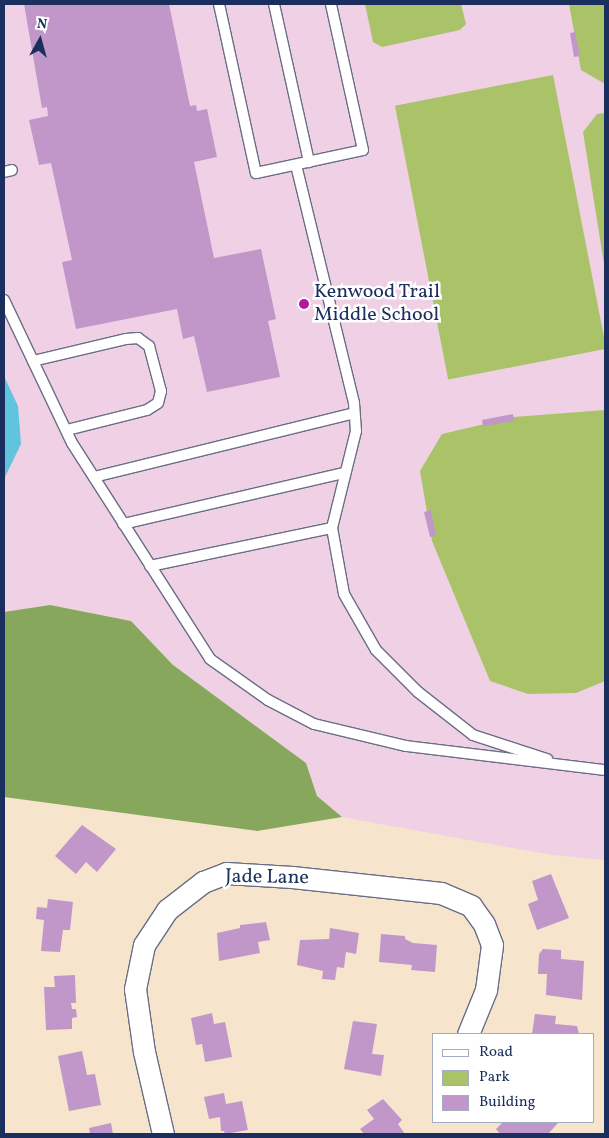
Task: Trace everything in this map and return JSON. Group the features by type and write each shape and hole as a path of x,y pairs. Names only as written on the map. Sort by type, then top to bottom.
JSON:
{"street":[{"name":"Jade Lane","path":"163,1134 144,1052 135,989 144,944 167,910 203,882 226,873 292,877 441,893 471,906 484,924 492,945 486,990 468,1033"}],"lane":[{"path":"219,4 256,173 363,150 331,4"},
{"path":"274,4 309,162"},
{"path":"296,165 354,413 356,431 344,473 332,528 344,594 376,650 418,692 473,734 567,766"},
{"path":"4,300 66,430 210,659 268,700 314,724 406,746 605,770"},
{"path":"33,362 126,339 138,338 149,346 161,391 158,404 147,410 66,430"},
{"path":"94,476 354,413"},
{"path":"124,524 344,473"},
{"path":"150,566 332,528"}],"shaded area":[{"name":"Kenwood Trail Middle School","path":"4,4 605,4 605,860 552,855 342,817 317,796 306,763 173,665 131,621 50,605 4,612"}],"green space":[{"path":"365,4 461,4 466,24 460,30 382,47 373,42"},
{"path":"569,4 605,4 605,84 581,70"},
{"path":"553,75 605,349 448,380 395,106"},
{"path":"605,113 604,264 583,132 597,114"},
{"path":"605,410 605,681 576,693 528,694 490,681 432,541 420,471 442,434 514,417"},
{"path":"50,605 131,621 173,665 306,763 317,796 342,817 257,831 4,797 4,612"}],"water":[{"path":"4,376 18,406 21,444 4,479"}],"building":[{"path":"24,4 169,4 190,106 196,105 197,111 207,109 217,157 194,162 214,258 261,249 276,319 268,321 280,377 207,392 194,336 183,339 177,309 76,329 62,262 72,260 51,163 39,165 29,120 48,116 47,107 42,108"},
{"path":"575,32 580,56 574,57 570,33"},
{"path":"513,414 514,421 483,426 482,420"},
{"path":"431,510 436,536 430,537 424,512"},
{"path":"82,825 116,849 97,872 86,862 76,874 55,856"},
{"path":"551,874 569,918 537,930 528,904 538,900 532,881"},
{"path":"48,899 73,902 70,930 63,930 60,952 41,951 44,920 36,919 37,907 47,908"},
{"path":"266,922 270,940 258,942 260,953 219,961 217,933 240,928 240,925"},
{"path":"330,928 359,933 356,954 346,952 344,968 337,967 335,980 322,979 323,971 297,965 300,940 329,939"},
{"path":"381,934 405,936 405,939 413,943 437,945 435,972 411,970 412,965 379,962"},
{"path":"543,949 561,950 561,959 584,961 582,1000 546,995 547,974 538,974 539,954"},
{"path":"75,975 76,1003 71,1003 72,1009 76,1009 77,1017 72,1018 72,1029 46,1030 44,987 55,987 54,976"},
{"path":"212,1013 214,1024 225,1022 232,1057 205,1062 202,1044 196,1045 191,1018"},
{"path":"535,1014 556,1016 555,1024 577,1026 579,1033 532,1033"},
{"path":"353,1021 377,1024 372,1054 384,1055 381,1076 344,1069"},
{"path":"82,1051 87,1075 95,1074 101,1105 69,1111 58,1056"},
{"path":"224,1093 226,1104 242,1101 248,1130 225,1134 224,1131 221,1131 220,1117 209,1119 204,1097"},
{"path":"383,1099 402,1120 398,1124 405,1134 364,1134 360,1129 374,1119 367,1110"},
{"path":"111,1123 113,1134 90,1134 89,1128"},
{"path":"502,1123 558,1123 548,1134 500,1134 496,1129"}],"place":[{"name":"Kenwood Trail Middle School","path":"304,304"}]}
